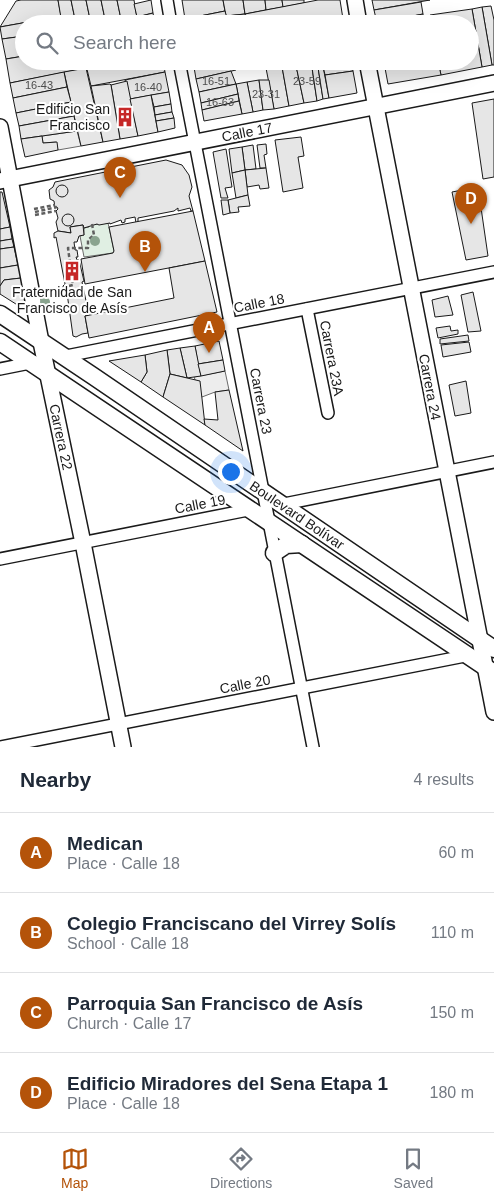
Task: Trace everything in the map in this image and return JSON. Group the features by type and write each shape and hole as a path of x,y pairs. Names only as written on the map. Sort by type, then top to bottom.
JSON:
{"main road":[{"name":"Boulevard Bolívar","path":"0,314 64,356 266,507 302,544 485,655"},
{"name":"Boulevard Bolívar","path":"0,342 266,507 485,655"},
{"path":"274,552 286,544 302,544"}],"street":[{"path":"167,0 170,15"},
{"path":"355,0 358,15"},
{"name":"Carrera 23","path":"181,70 313,747"},
{"name":"Carrera 24","path":"369,70 447,472 485,655 494,712"},
{"name":"Calle 17","path":"5,180 494,83"},
{"name":"Carrera 22","path":"0,127 5,180 41,342 41,366 83,543 123,747"},
{"name":"Calle 18","path":"0,369 41,366 64,356 494,272"},
{"name":"Carrera 23A","path":"307,309 328,413"},
{"name":"Calle 19","path":"0,559 494,462"},
{"name":"Calle 20","path":"1,747 302,688 485,655"}],"path":[{"path":"56,208 35,212 56,208"},
{"path":"50,291 73,285 68,248 88,248 88,240 94,235 92,224"}],"green space":[{"path":"108,223 113,253 84,257 80,236 84,235 84,228 90,225"}],"shaded area":[{"path":"77,131 81,146 58,150 56,142 43,143 42,136"},
{"path":"225,371 229,390 215,392 202,397 194,377"}],"building":[{"path":"58,0 61,15 15,15 15,24 0,27 16,1"},
{"path":"58,0 71,0 74,15 60,15"},
{"path":"71,0 86,0 89,15 74,15"},
{"path":"86,0 101,0 104,15 89,15"},
{"path":"101,0 117,0 120,15 104,15"},
{"path":"117,0 134,0 136,15 120,15"},
{"path":"151,0 153,13 137,15 134,4"},
{"path":"182,0 223,0 225,11 205,15 184,15"},
{"path":"223,0 243,0 245,14 226,15"},
{"path":"243,0 265,0 266,10 245,14"},
{"path":"265,0 282,0 283,7 266,10"},
{"path":"282,0 304,0 304,3 283,7"},
{"path":"318,0 340,0 342,15 245,15"},
{"path":"372,0 430,0 374,10"},
{"path":"421,2 423,14 375,15 374,10"},
{"path":"491,6 494,20 494,65 492,65 482,7"},
{"path":"482,7 492,65 482,67 479,50 479,15 473,15 472,9"},
{"path":"472,9 473,15 430,15"},
{"path":"225,11 226,15 205,15"},
{"path":"15,24 15,37 2,39 0,27"},
{"path":"15,37 15,58 6,59 2,39"},
{"path":"479,50 482,67 479,68"},
{"path":"15,58 15,70 76,70 10,83 6,59"},
{"path":"86,70 103,142 81,146 64,72"},
{"path":"87,70 165,70 165,72 91,86"},
{"path":"194,70 236,70 196,79"},
{"path":"266,70 283,70 289,106 274,109"},
{"path":"283,70 297,70 304,103 289,106"},
{"path":"297,70 312,70 317,101 304,103"},
{"path":"312,70 318,70 323,99 317,101"},
{"path":"318,70 324,70 329,98 323,99"},
{"path":"324,70 353,71 325,75"},
{"path":"385,70 440,70 441,75 388,84"},
{"path":"440,70 467,70 441,75"},
{"path":"231,71 236,84 199,92 196,79"},
{"path":"353,71 357,93 329,98 325,75"},
{"path":"64,72 67,87 13,98 10,83"},
{"path":"165,72 169,92 130,99 125,80"},
{"path":"259,80 263,110 253,112 247,82"},
{"path":"259,80 269,80 274,109 263,110"},
{"name":"Edificio San Francisco","path":"127,81 138,136 120,139 111,85"},
{"path":"247,82 253,112 242,114 236,84"},
{"path":"110,84 120,139 103,142 91,86"},
{"path":"236,84 238,94 201,103 199,92"},
{"path":"67,87 71,102 16,113 13,98"},
{"path":"169,92 171,104 154,107 151,95"},
{"path":"238,94 239,101 202,110 201,103"},
{"path":"151,95 158,132 138,136 130,99"},
{"path":"494,99 494,177 483,179 472,103"},
{"path":"239,101 242,114 204,121 202,110"},
{"path":"71,102 74,116 19,126 16,113"},
{"path":"171,104 172,112 155,115 154,107"},
{"path":"172,112 174,118 156,121 155,115"},
{"path":"74,116 77,131 21,139 19,126"},
{"path":"174,118 175,128 158,132 156,121"},
{"path":"42,136 43,143 57,142 58,150 25,157 21,139"},
{"path":"301,137 304,156 298,157 303,188 283,192 275,140"},
{"path":"266,144 267,154 264,155 266,168 260,168 257,145"},
{"path":"253,145 256,169 245,170 242,147"},
{"path":"242,147 245,170 232,173 229,149"},
{"path":"226,149 232,187 225,188 228,198 221,198 213,152"},
{"path":"166,160 182,165 189,175 192,187 189,196 193,211 190,208 178,211 178,208 174,211 138,218 136,223 135,217 125,219 125,222 122,223 121,220 110,224 97,224 84,228 83,225 70,227 71,233 58,231 56,211 58,209 57,207 55,208 54,201 50,199 49,190 55,182"},
{"path":"266,168 269,188 260,189 259,185 247,187 245,170"},
{"path":"245,170 248,195 236,198 232,173"},
{"path":"60,185 64,185 68,191 64,197 60,197 56,193 56,189"},
{"path":"478,187 488,256 466,260 452,192"},
{"path":"0,192 2,192 10,227 0,229"},
{"path":"248,195 250,206 238,207 239,212 230,213 228,200"},
{"path":"221,200 228,200 230,213 223,215"},
{"path":"193,211 205,261 85,284 81,259 113,253 114,251 109,227"},
{"path":"66,214 70,214 74,220 70,226 66,226 62,222 62,218"},
{"name":"Fraternidad de San Francisco de Asís","path":"83,225 84,235 79,236 77,242 74,242 78,257 76,257 79,260 84,281 82,282 89,315 85,316 88,333 76,337 73,336 67,293 63,286 65,284 54,233 58,231 71,233 70,227"},
{"path":"10,227 12,239 0,241 0,229"},
{"path":"12,239 14,247 0,249 0,241"},
{"path":"14,247 18,265 0,268 0,249"},
{"path":"205,261 217,312 89,338 85,316 174,298 169,268"},
{"path":"18,265 21,278 4,280 0,286 0,268"},
{"path":"21,278 27,311 0,294 0,286 4,280"},
{"path":"473,292 481,331 468,332 461,295"},
{"path":"448,296 453,315 435,317 432,300"},
{"path":"450,326 451,331 458,330 458,334 438,338 436,328"},
{"path":"468,335 469,341 440,344 440,339"},
{"path":"219,341 223,360 198,364 195,346"},
{"path":"469,342 471,352 443,357 441,345"},
{"path":"195,346 201,376 187,378 180,348"},
{"path":"180,348 187,378 170,374 167,350"},
{"path":"167,350 170,374 163,397 141,382 147,372 145,355"},
{"path":"145,355 147,372 141,382 109,361"},
{"path":"223,360 225,371 201,376 198,364"},
{"path":"170,374 200,381 205,425 163,397"},
{"path":"466,381 471,413 455,416 449,385"},
{"path":"229,390 243,451 205,425 204,419 218,420 215,392"}],"place":[{"name":"Edificio San Francisco","path":"125,117"},
{"name":"Parroquia San Francisco de Asís","path":"120,198"},
{"name":"Edificio Miradores del Sena Etapa 1","path":"471,224"},
{"name":"Fraternidad de San Francisco de Asís","path":"72,271"},
{"name":"Colegio Franciscano del Virrey Solís","path":"145,272"},
{"name":"Medican","path":"209,353"}]}
